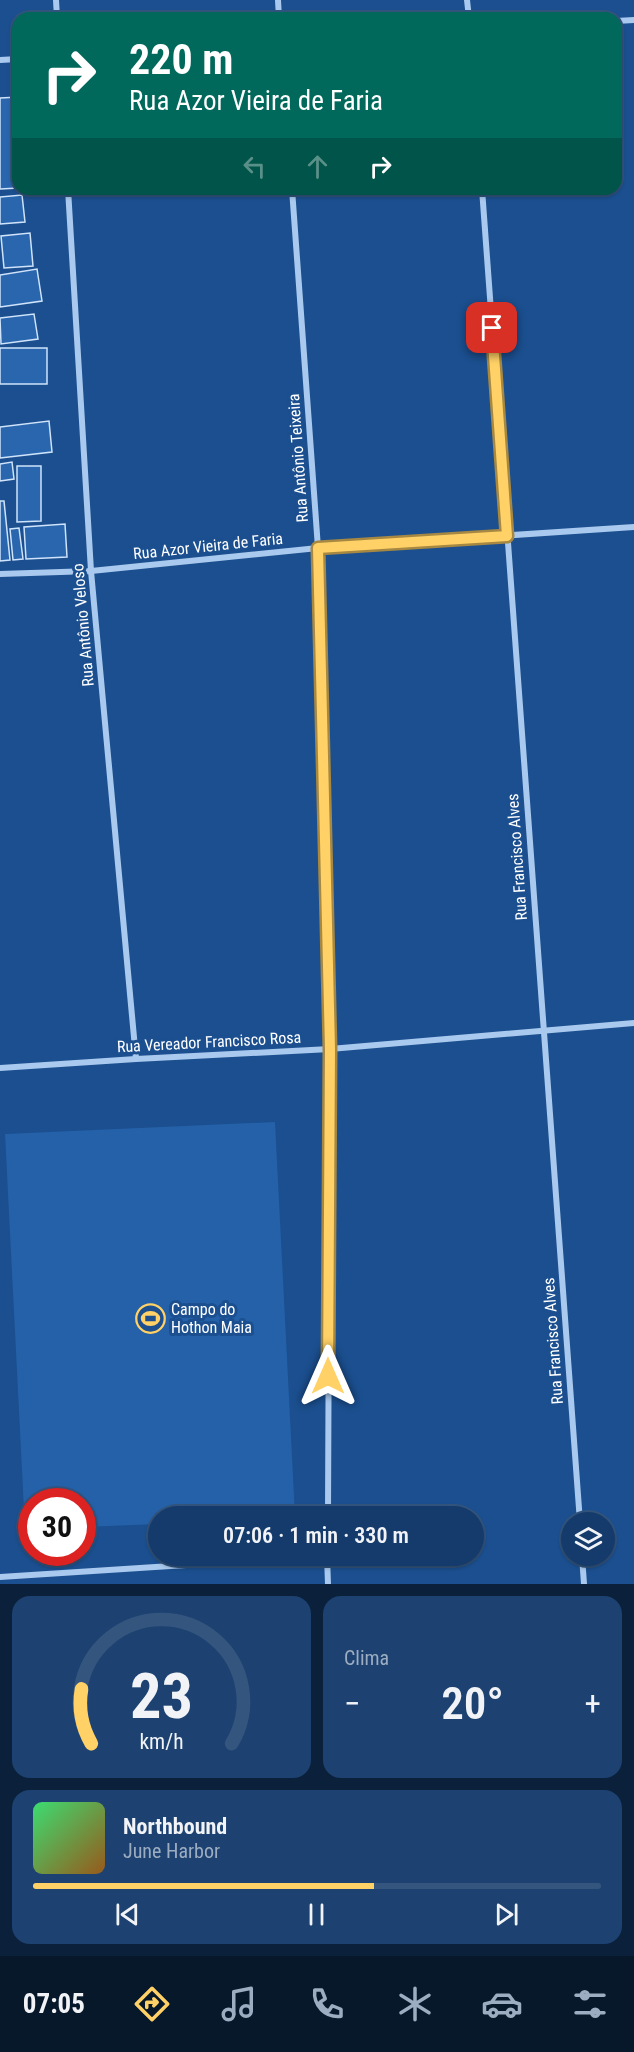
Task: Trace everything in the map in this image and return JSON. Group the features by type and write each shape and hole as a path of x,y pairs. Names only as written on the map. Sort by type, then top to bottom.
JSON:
{"street":[{"name":"Rua Antônio Veloso","path":"68,195 91,572 136,1059"},
{"name":"Rua Antônio Teixeira","path":"292,195 318,548 330,1049 328,1506"},
{"name":"Rua Francisco Alves","path":"482,195 579,1512"},
{"name":"Rua Azor Vieira de Faria","path":"0,574 91,572 318,548 634,527"},
{"name":"Rua Vereador Francisco Rosa","path":"0,1068 330,1049 634,1023"},
{"path":"0,1577 171,1566"},
{"path":"327,1566 328,1584"},
{"path":"583,1566 584,1584"}],"shaded area":[{"name":"Campo do Hothon Maia","path":"275,1122 294,1506 148,1506 148,1524 96,1526 96,1488 23,1488 5,1134"}],"building":[{"path":"12,97 12,188 0,189 0,98"},
{"path":"22,195 25,222 0,224 0,197"},
{"path":"30,233 33,266 4,268 1,236"},
{"path":"37,269 42,301 0,307 0,275"},
{"path":"34,314 38,339 1,344 0,318"},
{"path":"0,348 47,348 47,384 0,384"},
{"path":"49,421 52,452 0,458 0,427"},
{"path":"12,462 14,479 0,481 0,464"},
{"path":"17,466 41,466 41,521 17,522"},
{"path":"0,501 4,501 10,560 0,561"},
{"path":"65,524 67,557 26,559 24,527"},
{"path":"19,528 23,559 13,560 10,529"}],"place":[{"name":"Campo do Hothon Maia","path":"150,1318"}],"route":[{"path":"328,1376 330,1049 318,548 507,536 492,328"}]}
